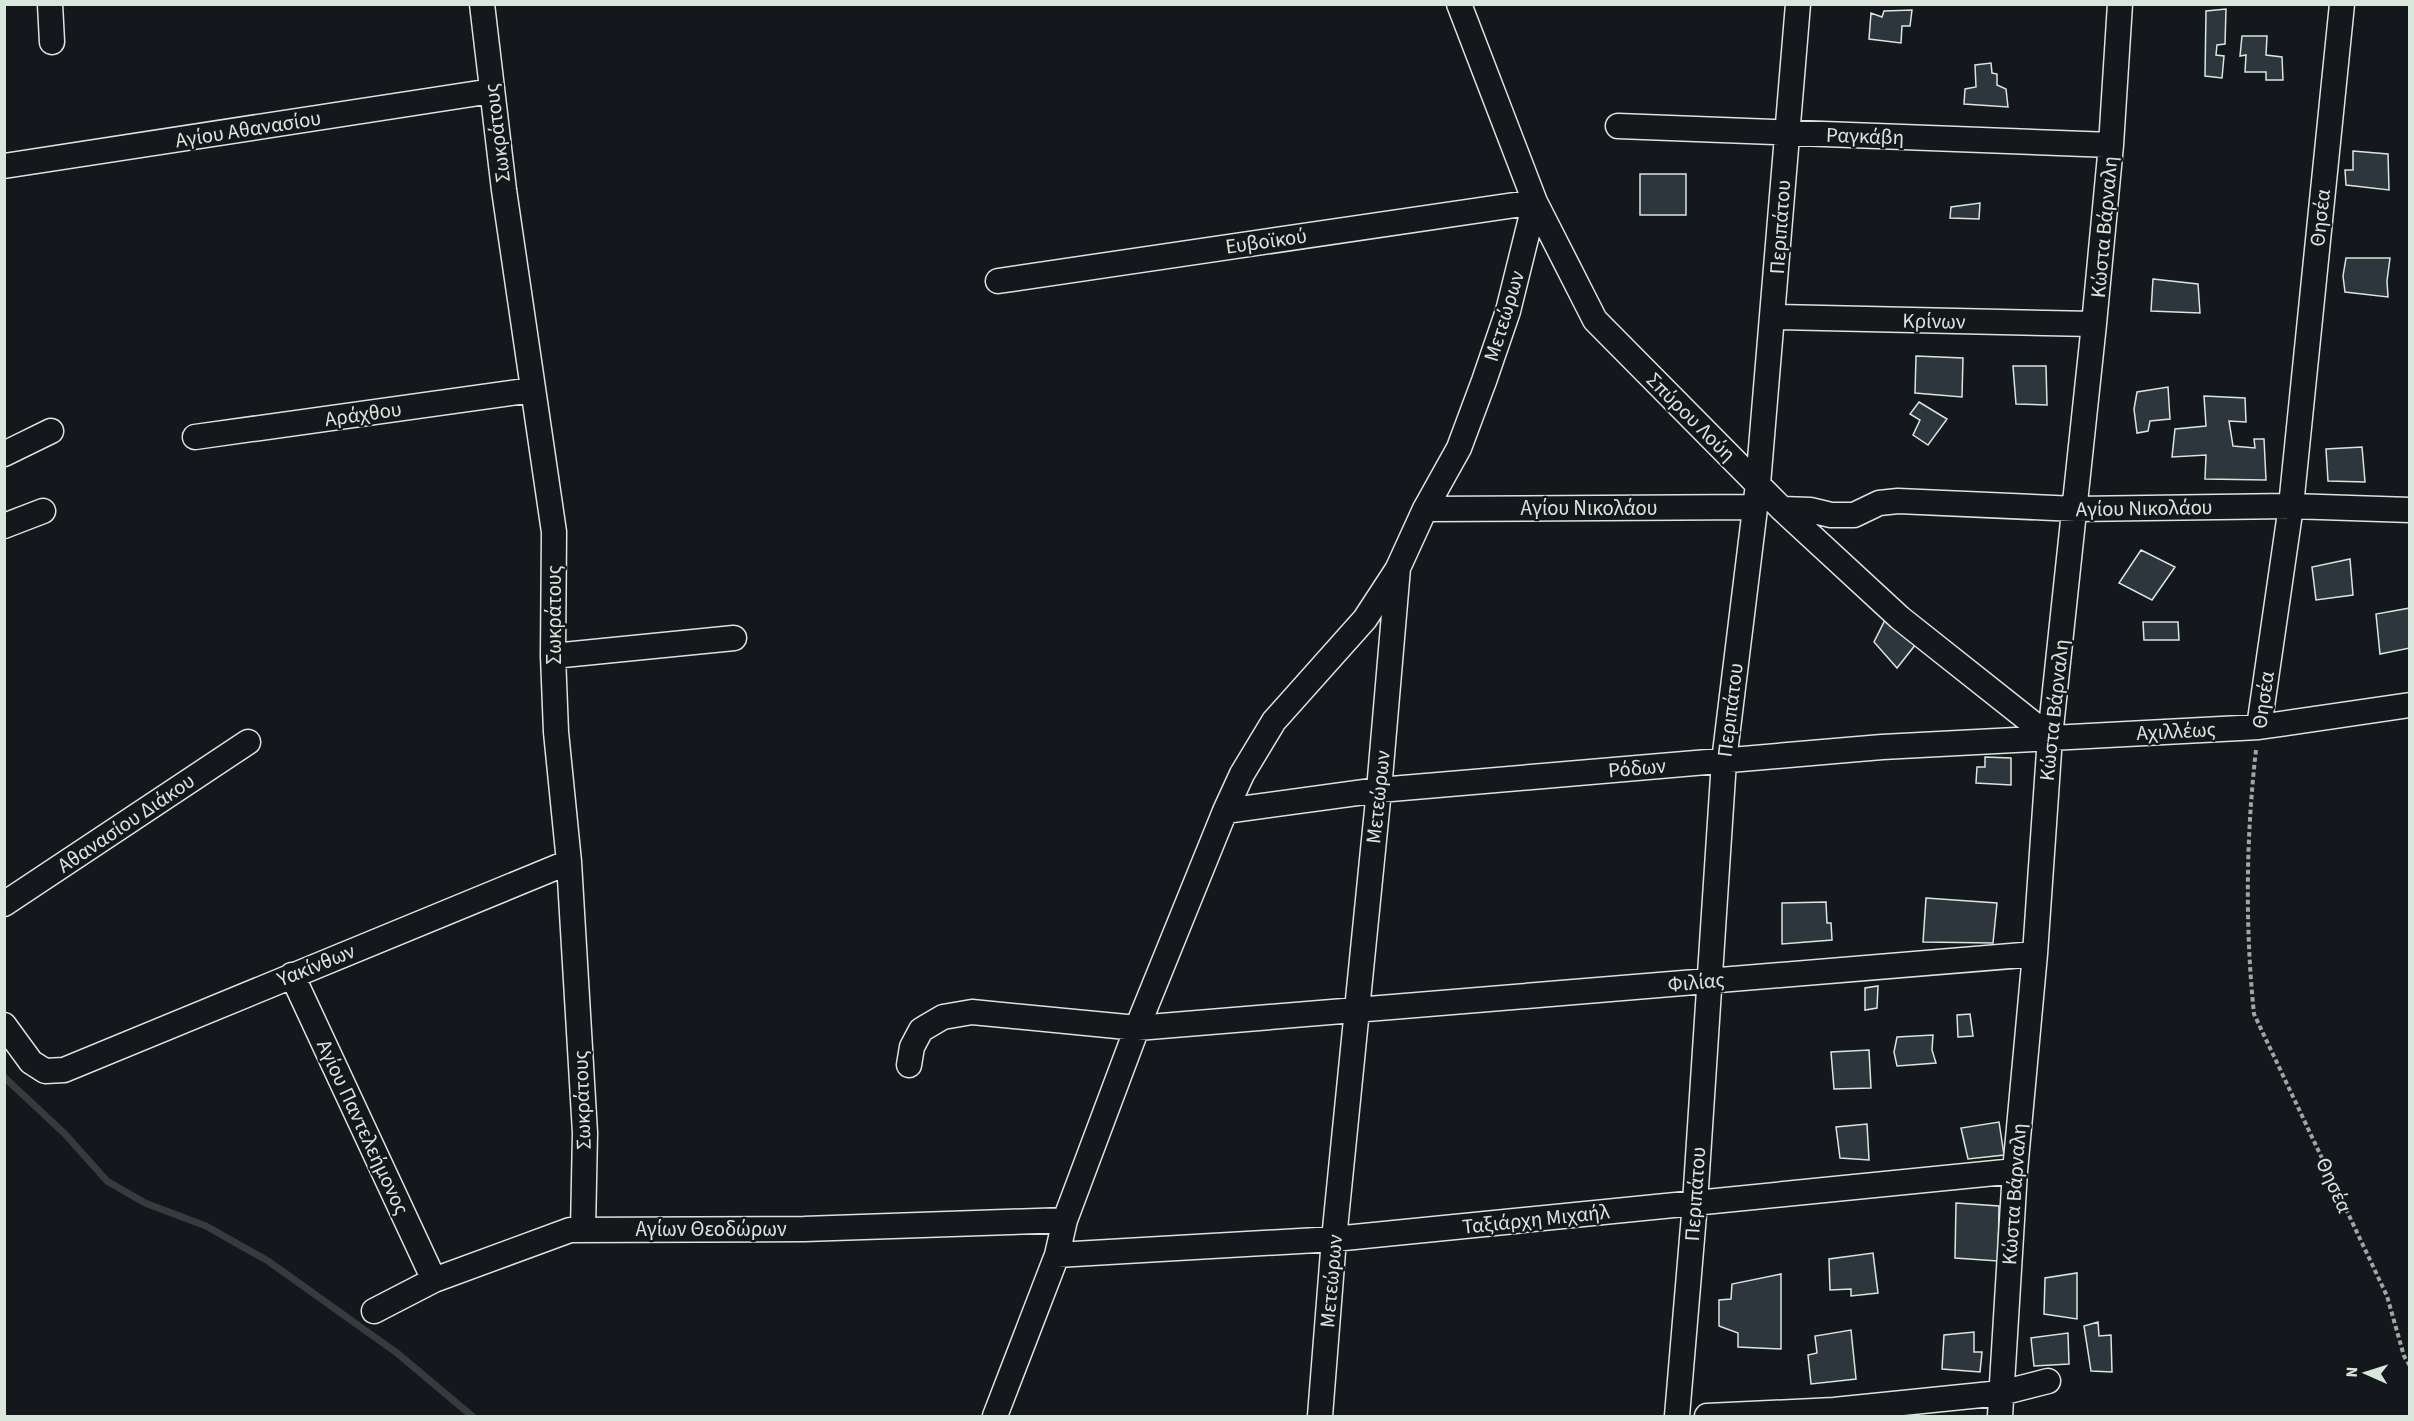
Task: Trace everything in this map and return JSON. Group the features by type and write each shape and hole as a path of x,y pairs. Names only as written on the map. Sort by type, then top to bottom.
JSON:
{"street":[{"path":"50,4 52,42"},
{"name":"Σωκράτους","path":"482,4 531,390 547,477 554,532 553,656 556,732 568,862 585,1133 583,1230"},
{"name":"Σπύρου Λούη","path":"1459,4 1535,202 1595,320 1756,496 1782,509 1900,618 2049,737"},
{"name":"Περιπάτου","path":"1677,1416 1695,1203 1724,761 1756,496 1798,4"},
{"name":"Κώστα Βάρναλη","path":"2000,1405 2015,1171 2035,954 2049,737 2076,509 2094,324 2111,145 2120,4"},
{"name":"Θησέα","path":"2259,727 2291,506 2342,4"},
{"name":"Αγίου Αθανασίου","path":"4,166 492,91"},
{"name":"Ραγκάβη","path":"1618,126 2111,145"},
{"name":"Ευβοϊκού","path":"998,281 1535,202"},
{"name":"Μετεώρων","path":"1320,1416 1334,1239 1379,790 1398,568 1425,509 1459,448 1508,311 1535,202"},
{"name":"Κρίνων","path":"1773,317 2094,324"},
{"name":"Αράχθου","path":"195,437 531,390"},
{"path":"4,454 51,431"},
{"name":"Αγίου Νικολάου","path":"1425,509 1756,496"},
{"name":"Αγίου Νικολάου","path":"1782,509 1810,510 1831,515 1854,515 1879,503 1898,501 2076,509 2291,506 2409,510"},
{"path":"4,526 43,511"},
{"path":"995,1416 1057,1255 1065,1220 1137,1028 1242,774 1274,721 1365,619 1398,568"},
{"path":"553,656 734,638"},
{"name":"Αχιλλέως","path":"2049,737 2259,727 2409,705"},
{"name":"Ρόδων","path":"1225,811 1379,790 1882,747 2049,737"},
{"name":"Αθανασίου Διάκου","path":"4,904 248,742"},
{"name":"Υακίνθων","path":"4,1025 31,1062 45,1071 64,1070 568,862"},
{"name":"Φιλίας","path":"909,1065 912,1047 921,1030 943,1017 972,1012 1137,1028 2035,954"},
{"name":"Αγίου Παντελεήμονος","path":"292,975 434,1280"},
{"name":"Ταξιάρχη Μιχαήλ","path":"1057,1255 1334,1239 2015,1171"},
{"name":"Αγίων Θεοδώρων","path":"374,1311 434,1280 559,1233 583,1230 804,1229 1065,1220"},
{"path":"1707,1416 2000,1405 2048,1381"}],"path":[{"name":"Θησέα","path":"2259,727 2248,851 2249,966 2254,1014 2387,1296 2409,1366"}],"building":[{"path":"2226,9 2225,44 2217,45 2216,55 2224,56 2222,78 2205,76 2206,11"},
{"path":"1912,10 1910,26 1902,26 1901,43 1869,39 1871,13 1882,17 1884,11"},
{"path":"2242,36 2267,36 2266,55 2282,57 2283,80 2266,80 2266,72 2245,72 2246,55 2240,56"},
{"path":"1991,63 1992,73 1997,74 1997,85 2006,89 2008,107 1964,104 1965,89 1976,87 1975,65"},
{"path":"2353,151 2388,154 2389,190 2346,185 2345,170 2353,170"},
{"path":"1640,174 1686,174 1686,215 1640,215"},
{"path":"1980,203 1979,219 1950,218 1951,207"},
{"path":"2346,258 2390,258 2387,281 2388,297 2345,292 2343,276"},
{"path":"2153,279 2198,284 2200,313 2151,311"},
{"path":"1916,356 1963,358 1962,397 1915,393"},
{"path":"2013,366 2046,366 2047,405 2016,404"},
{"path":"2168,387 2170,419 2150,421 2148,431 2137,433 2134,409 2137,392"},
{"path":"2204,396 2245,398 2246,422 2229,421 2233,446 2255,448 2254,439 2264,439 2266,480 2205,479 2206,455 2172,457 2175,429 2206,426"},
{"path":"1919,402 1947,419 1928,445 1913,435 1920,420 1910,414"},
{"path":"2362,447 2365,482 2328,481 2326,449"},
{"path":"2141,550 2175,567 2152,600 2119,583"},
{"path":"2350,559 2353,595 2316,600 2312,567"},
{"path":"2410,608 2410,648 2380,654 2376,614"},
{"path":"1886,618 1916,644 1897,668 1874,642"},
{"path":"2143,622 2178,622 2179,640 2144,640"},
{"path":"1985,757 2011,758 2011,785 1976,783 1977,767 1985,767"},
{"path":"1926,898 1997,903 1993,943 1923,942"},
{"path":"1826,902 1827,923 1831,923 1832,940 1782,944 1782,903"},
{"path":"1878,986 1877,1008 1865,1010 1865,988"},
{"path":"1970,1014 1973,1036 1958,1037 1957,1015"},
{"path":"1933,1035 1932,1050 1936,1063 1897,1066 1894,1052 1897,1037"},
{"path":"1869,1050 1871,1088 1834,1089 1831,1052"},
{"path":"1999,1122 2004,1155 1968,1159 1961,1128"},
{"path":"1867,1124 1869,1160 1840,1158 1836,1127"},
{"path":"1956,1203 1999,1206 1998,1261 1955,1258"},
{"path":"1873,1253 1878,1293 1851,1296 1851,1289 1830,1290 1829,1259"},
{"path":"2077,1273 2077,1319 2044,1314 2045,1278"},
{"path":"1781,1274 1781,1349 1738,1347 1738,1333 1719,1326 1719,1300 1731,1299 1732,1284"},
{"path":"2098,1322 2099,1336 2111,1335 2112,1372 2091,1371 2084,1326"},
{"path":"1851,1330 1856,1379 1811,1384 1808,1355 1817,1353 1815,1336"},
{"path":"1974,1332 1974,1352 1982,1352 1980,1372 1942,1369 1944,1335"},
{"path":"2068,1333 2069,1364 2034,1366 2031,1338"}],"waterway":[{"path":"4,1077 65,1134 107,1181 145,1203 206,1226 268,1261 397,1353 472,1416"}]}
